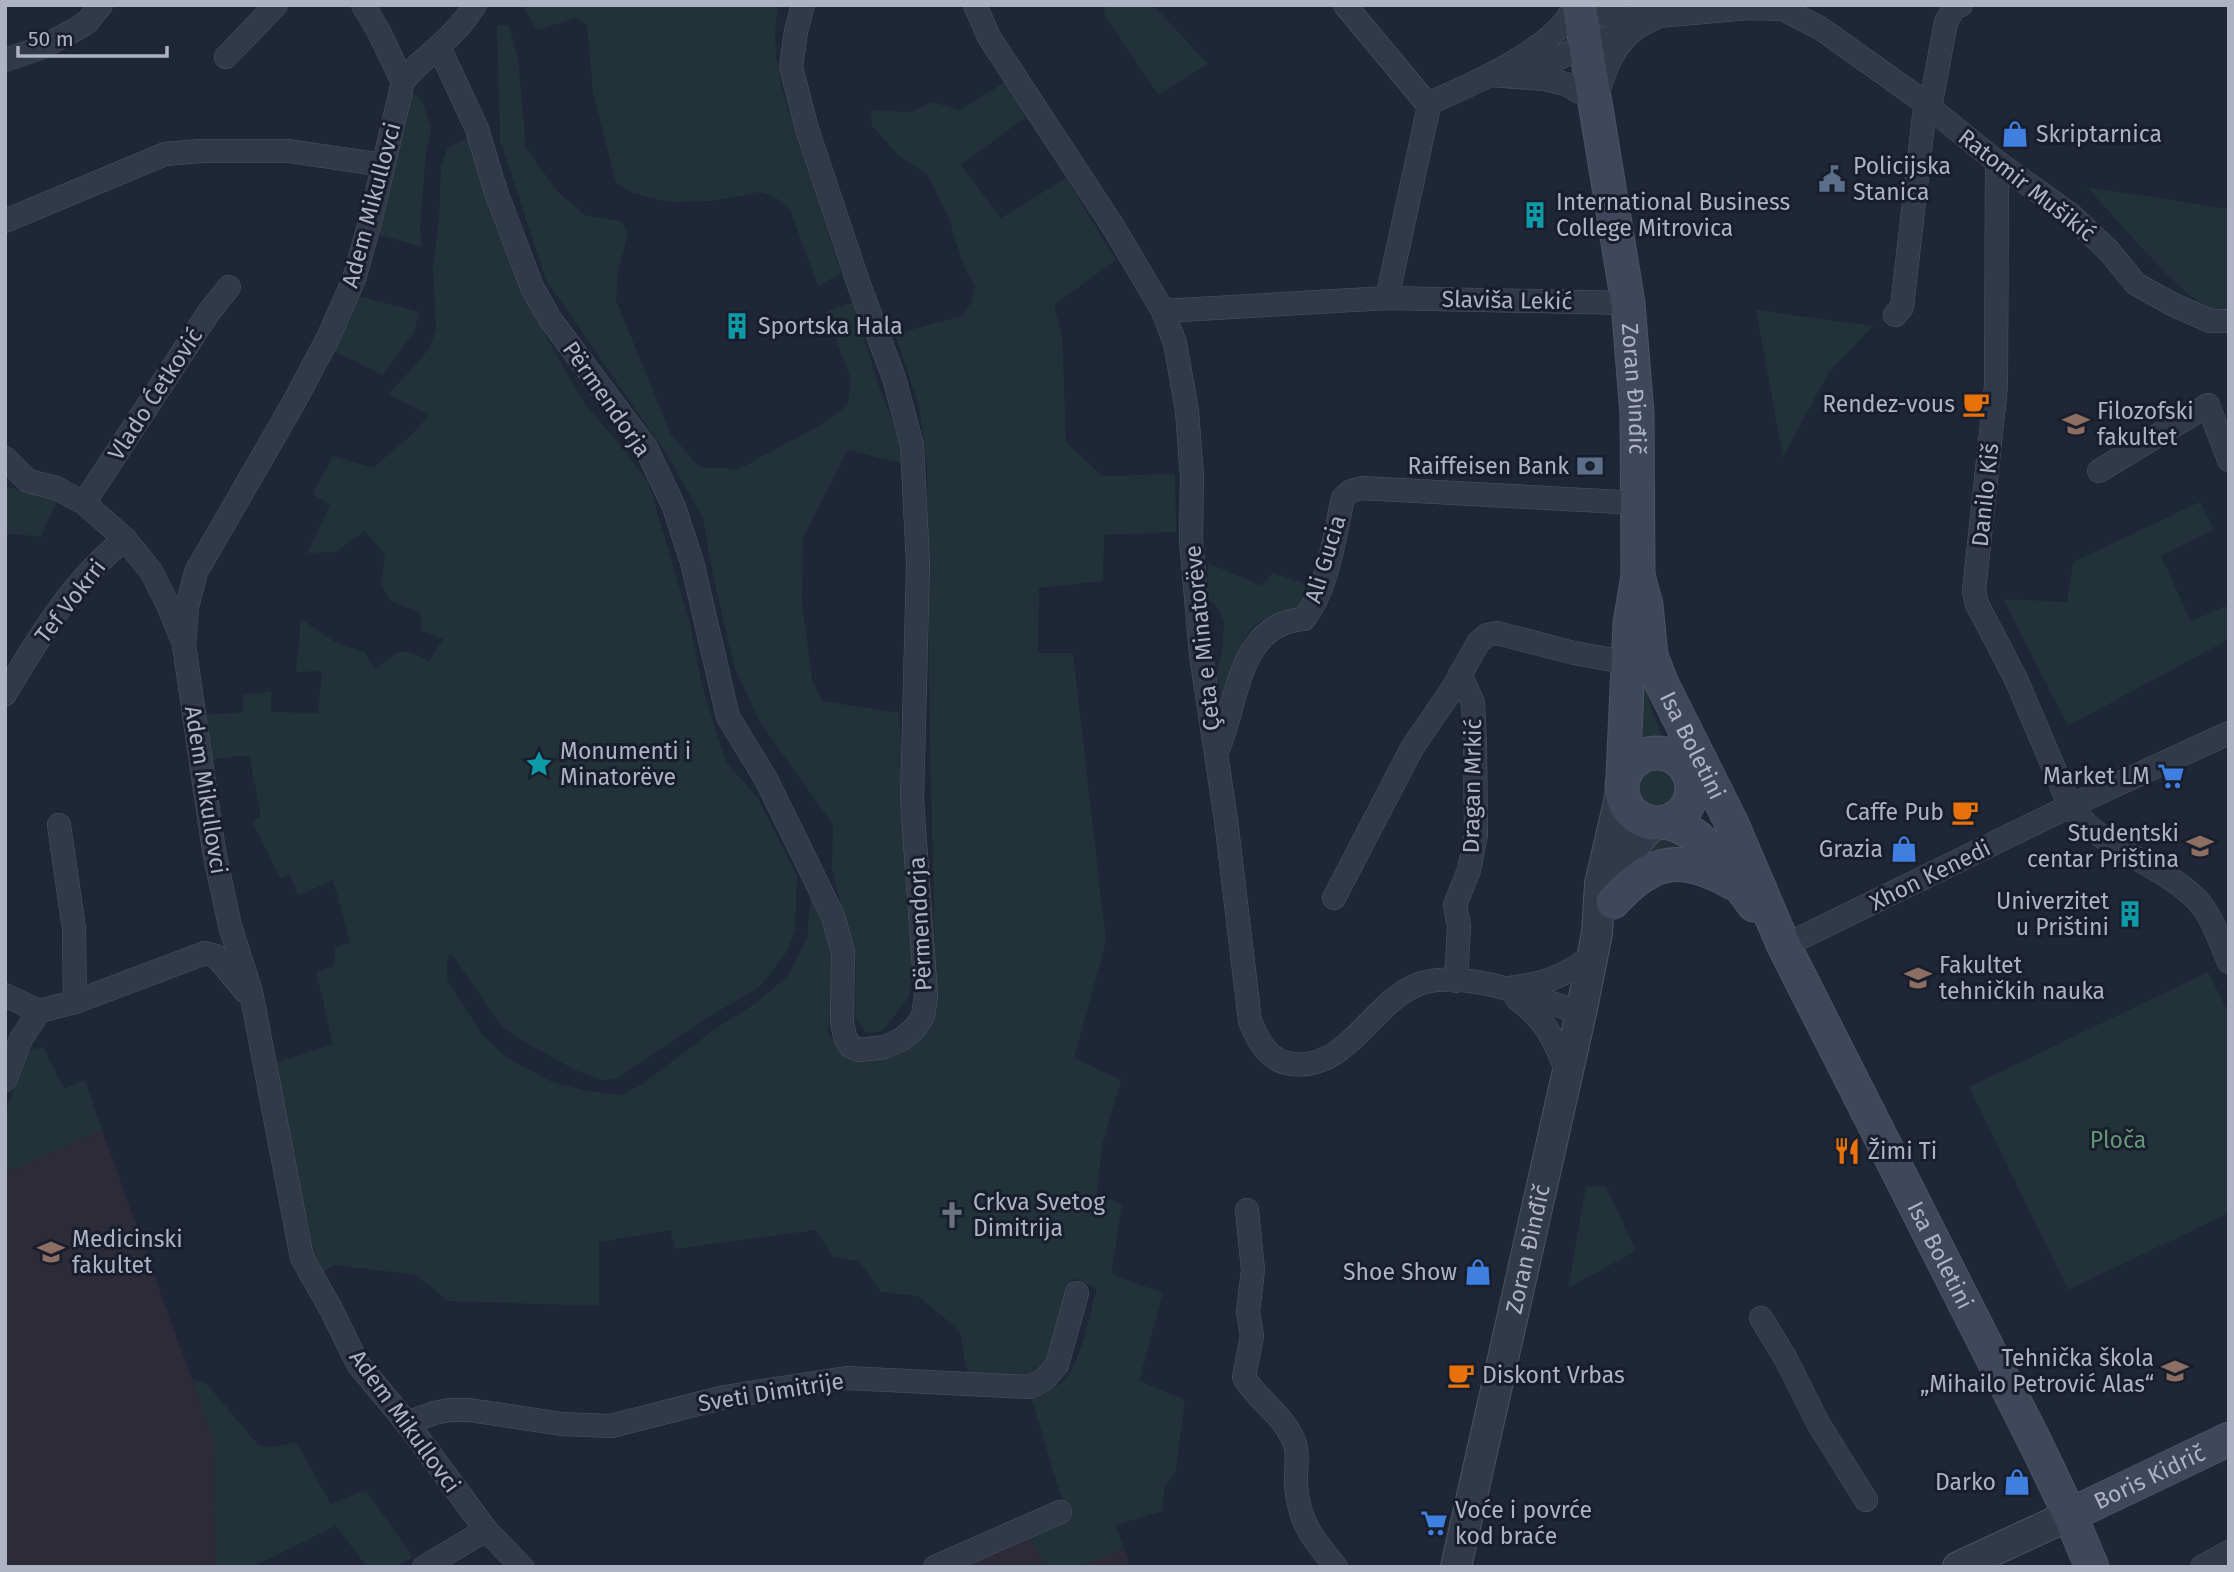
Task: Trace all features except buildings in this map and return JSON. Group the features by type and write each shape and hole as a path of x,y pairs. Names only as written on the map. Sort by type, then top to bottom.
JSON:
{"main road":[{"name":"Zoran Đinđič","path":"1577,5 1596,101 1628,303 1637,414 1638,576"},
{"name":"Isa Boletini","path":"1638,576 1646,605 1641,660 1674,710 1731,822 1748,884 1784,946 2070,1515 2092,1567"},
{"name":"Zoran Đinđič","path":"1623,782 1641,660"},
{"path":"1641,660 1653,685 1672,743 1748,884"},
{"path":"1661,822 1645,821 1628,809 1623,782 1629,766 1648,753 1660,752 1672,755 1686,769"},
{"name":"Zoran Đinđič","path":"1661,822 1685,810 1691,799 1693,788 1686,769"},
{"name":"Isa Boletini","path":"1661,822 1677,824 1690,831 1748,884"},
{"path":"1613,902 1641,876 1654,869 1676,864 1700,867 1748,884"},
{"name":"Boris Kidrič","path":"2070,1515 2229,1438"}],"street":[{"path":"5,61 43,47 78,28 87,22 101,5"},
{"path":"226,57 276,5"},
{"path":"363,5 403,82"},
{"path":"403,82 409,72 439,47 475,5"},
{"name":"Përmendorja","path":"439,47 477,129 496,192 532,287 550,319 646,448 674,507 692,562 728,717 766,779 833,916 843,952 842,1023 845,1037 850,1046 869,1050 885,1048 915,1028 923,1016 926,996 912,800 918,564 912,444 894,378 859,285 807,129 791,67 803,5"},
{"name":"Çeta e Minatorëve","path":"975,5 989,37 1114,228 1163,311 1175,343 1187,411 1192,477 1191,540 1201,656 1250,1021 1265,1049 1287,1064 1307,1066 1325,1060 1401,992 1433,981 1456,981 1503,988 1581,1013"},
{"path":"1345,5 1429,106"},
{"path":"1387,298 1429,106 1434,101 1491,75 1560,29 1571,18 1577,5"},
{"name":"Ratomir Mušikić","path":"1592,5 1605,15 1625,19 1748,8 1783,9 1820,28 2071,215 2109,251 2136,284 2210,321 2229,321"},
{"path":"1895,315 1902,307 1924,115 1930,108 1946,22 1954,8 1961,5"},
{"name":"Ratomir Mušikić","path":"1518,76 1586,44 1630,32 1658,16"},
{"name":"Ratomir Mušikić","path":"1596,101 1602,76 1616,50 1630,32"},
{"path":"1491,75 1545,79 1566,84 1596,101"},
{"name":"Adem Mikullovci","path":"403,82 354,279 327,340 293,404 196,572 187,607 184,645 214,851 230,926 251,992 302,1258 358,1364 407,1423 486,1530 523,1567"},
{"path":"5,221 165,154 201,150 289,151 383,165"},
{"name":"Danilo Kiš","path":"1997,162 1996,386 1974,591 1983,619 2017,679 2070,806"},
{"name":"Vlado Ćetković","path":"84,503 209,312 229,287"},
{"name":"Slaviša Lekić","path":"1163,311 1387,298 1628,303"},
{"path":"2099,471 2208,405 2229,460"},
{"path":"5,458 17,482 56,488 84,503 125,539 151,571 184,645"},
{"name":"Ali Gucia","path":"1215,754 1237,683 1256,645 1274,626 1304,618 1311,609 1323,579 1343,498 1351,491 1362,488 1639,503"},
{"name":"Tef Vokrri","path":"5,694 13,665 38,638 100,559 125,539"},
{"name":"Dragan Mrkić","path":"1334,898 1412,748 1478,643 1487,635 1497,633 1574,653 1641,660"},
{"name":"Dragan Mrkić","path":"1456,981 1458,926 1455,905 1469,870 1475,835 1473,703 1460,674"},
{"name":"Xhon Kenedi","path":"1784,946 2070,806 2229,733"},
{"name":"Zoran Đinđič","path":"1456,1567 1581,1013 1595,944 1600,884 1623,782"},
{"path":"2070,806 2081,821 2115,848 2193,895 2205,909 2229,961"},
{"name":"Zoran Đinđič","path":"1595,944 1633,847 1643,832 1661,822"},
{"path":"59,825 74,929 75,1002"},
{"name":"Çeta e Minatorëve","path":"1503,988 1533,985 1571,971 1595,944"},
{"path":"5,995 39,1011 75,1002 205,953 216,956 242,989 251,992"},
{"name":"Çeta e Minatorëve","path":"1503,988 1538,1014 1558,1047 1567,1074"},
{"path":"5,1080 21,1039 39,1011"},
{"path":"1247,1210 1253,1270 1248,1312 1252,1336 1244,1377 1251,1389 1281,1420 1294,1438 1296,1486 1304,1526 1336,1567"},
{"name":"Sveti Dimitrije","path":"407,1423 442,1412 469,1410 562,1424 611,1426 725,1397 848,1378 1030,1387 1045,1379 1057,1365 1077,1293"},
{"path":"1761,1318 1786,1359 1818,1423 1866,1500"},
{"path":"934,1567 1060,1512"},
{"path":"1958,1567 2070,1515"},
{"path":"424,1567 486,1530"},
{"path":"2202,1567 2229,1552"}],"shaded area":[{"path":"102,1130 214,1441 216,1567 5,1567 5,1173"},
{"path":"1030,1539 1046,1567 961,1567"},
{"path":"1124,1548 1130,1567 1079,1567"}],"green space":[{"path":"522,5 779,5 775,46 782,86 841,273 818,286 790,210 774,196 759,192 713,201 669,202 633,193 616,183 593,93 587,26 576,18 537,30"},
{"path":"1105,5 1153,5 1208,64 1158,95 1104,14"},
{"path":"497,25 509,26 518,60 526,148 558,192 585,215 622,222 628,234 618,271 616,300 670,433 699,467 739,469 826,422 848,404 851,380 826,312 853,302 880,390 900,441 903,464 848,450 803,538 802,601 812,679 822,701 899,713 915,947 909,997 883,1030 867,1034 855,1018 856,961 832,870 833,825 759,721 734,666 703,519 670,459 546,280 500,140"},
{"path":"1005,82 1026,117 961,165 1001,218 1066,178 1116,260 1054,305 1062,335 1066,442 1102,476 1175,474 1176,532 1104,535 1103,581 1039,588 1038,653 1073,653 1106,942 1074,1058 1121,1080 1102,1146 1097,1195 1122,1204 1111,1274 1163,1293 1139,1381 1185,1400 1176,1470 1164,1488 1163,1511 1116,1525 1124,1548 1079,1567 1046,1567 1030,1539 1070,1517 1062,1500 1031,1397 1062,1382 1080,1352 1097,1288 1074,1278 1066,1292 1051,1357 1041,1374 1018,1380 967,1372 960,1331 918,1296 881,1292 859,1261 833,1257 816,1230 675,1249 670,1230 599,1242 599,1306 448,1301 416,1275 334,1265 325,1271 322,1277 308,1250 273,1064 333,1044 316,972 334,966 335,948 350,942 333,880 298,896 290,875 280,878 252,821 261,816 249,755 208,760 206,715 243,712 243,695 271,691 271,712 318,713 322,671 296,672 301,619 335,642 365,652 375,669 400,652 412,653 429,661 443,639 421,631 420,613 390,601 381,583 385,555 365,531 336,552 307,553 330,505 312,494 333,456 374,468 415,431 428,415 389,394 429,349 436,329 433,267 439,220 441,166 448,147 471,136 497,225 537,321 585,404 649,484 690,624 702,686 726,762 757,797 797,875 795,931 786,953 760,987 710,1016 616,1079 603,1080 575,1070 502,1027 451,953 447,958 447,979 482,1035 506,1057 552,1082 586,1091 621,1095 641,1085 715,1029 753,1005 788,976 807,938 811,893 830,943 834,992 828,1031 831,1038 854,1059 899,1053 930,968 935,943 927,466 919,406 895,334 962,316 971,303 975,286 963,265 949,219 928,175 899,156 872,126 871,110 910,112 932,102 960,110"},
{"path":"408,93 416,95 424,106 431,129 426,153 420,229 422,247 374,233"},
{"path":"2087,187 2229,209 2229,312 2212,310 2185,291 2148,255"},
{"path":"355,295 419,312 414,332 383,375 332,350"},
{"path":"1756,310 1873,326 1829,372 1783,457"},
{"path":"5,486 57,500 41,537 14,534 5,536"},
{"path":"2200,502 2214,530 2161,556 2191,621 2229,605 2229,639 2068,726 2003,599 2067,602 2073,562"},
{"path":"1208,563 1262,586 1272,573 1313,586 1296,608 1262,620 1250,630 1237,657 1226,695 1221,695 1217,671 1222,653 1224,624 1219,609 1208,599"},
{"path":"1641,658 1652,711 1665,743 1633,748"},
{"path":"1658,768 1666,769 1672,774 1677,780 1677,796 1672,802 1666,807 1658,808 1650,807 1644,802 1639,796 1638,788 1639,780 1644,774 1650,769"},
{"path":"1665,830 1709,859 1661,857 1638,852"},
{"name":"Ploča","path":"2208,972 2229,1014 2229,1213 2068,1290 1969,1087"},
{"path":"43,1047 64,1089 85,1080 102,1130 5,1173 5,1112 29,1050"},
{"path":"1606,1186 1636,1251 1568,1288 1586,1187"},
{"path":"192,1379 206,1383 258,1445 272,1447 296,1442 331,1504 366,1490 413,1557 396,1567 367,1567 336,1526 252,1567 216,1567 214,1441"}],"place":[{"name":"Skriptarnica","path":"2015,134"},
{"name":"Policijska Stanica","path":"1832,179"},
{"name":"International Business College Mitrovica","path":"1535,215"},
{"name":"Sportska Hala","path":"737,326"},
{"name":"Rendez-vous","path":"1976,404"},
{"name":"Filozofski fakultet","path":"2076,424"},
{"name":"Raiffeisen Bank","path":"1590,466"},
{"name":"Monumenti i Minatorëve","path":"539,764"},
{"name":"Market LM","path":"2171,776"},
{"name":"Caffe Pub","path":"1965,812"},
{"name":"Studentski centar Priština","path":"2200,846"},
{"name":"Grazia","path":"1904,849"},
{"name":"Univerzitet u Prištini","path":"2130,914"},
{"name":"Fakultet tehničkih nauka","path":"1918,978"},
{"name":"Žimi Ti","path":"1847,1151"},
{"name":"Crkva Svetog Dimitrija","path":"952,1215"},
{"name":"Medicinski fakultet","path":"51,1252"},
{"name":"Shoe Show","path":"1478,1272"},
{"name":"Tehnička škola „Mihailo Petrović Alas“","path":"2175,1371"},
{"name":"Diskont Vrbas","path":"1461,1375"},
{"name":"Darko","path":"2017,1482"},
{"name":"Voće i povrće kod braće","path":"1434,1523"}]}
